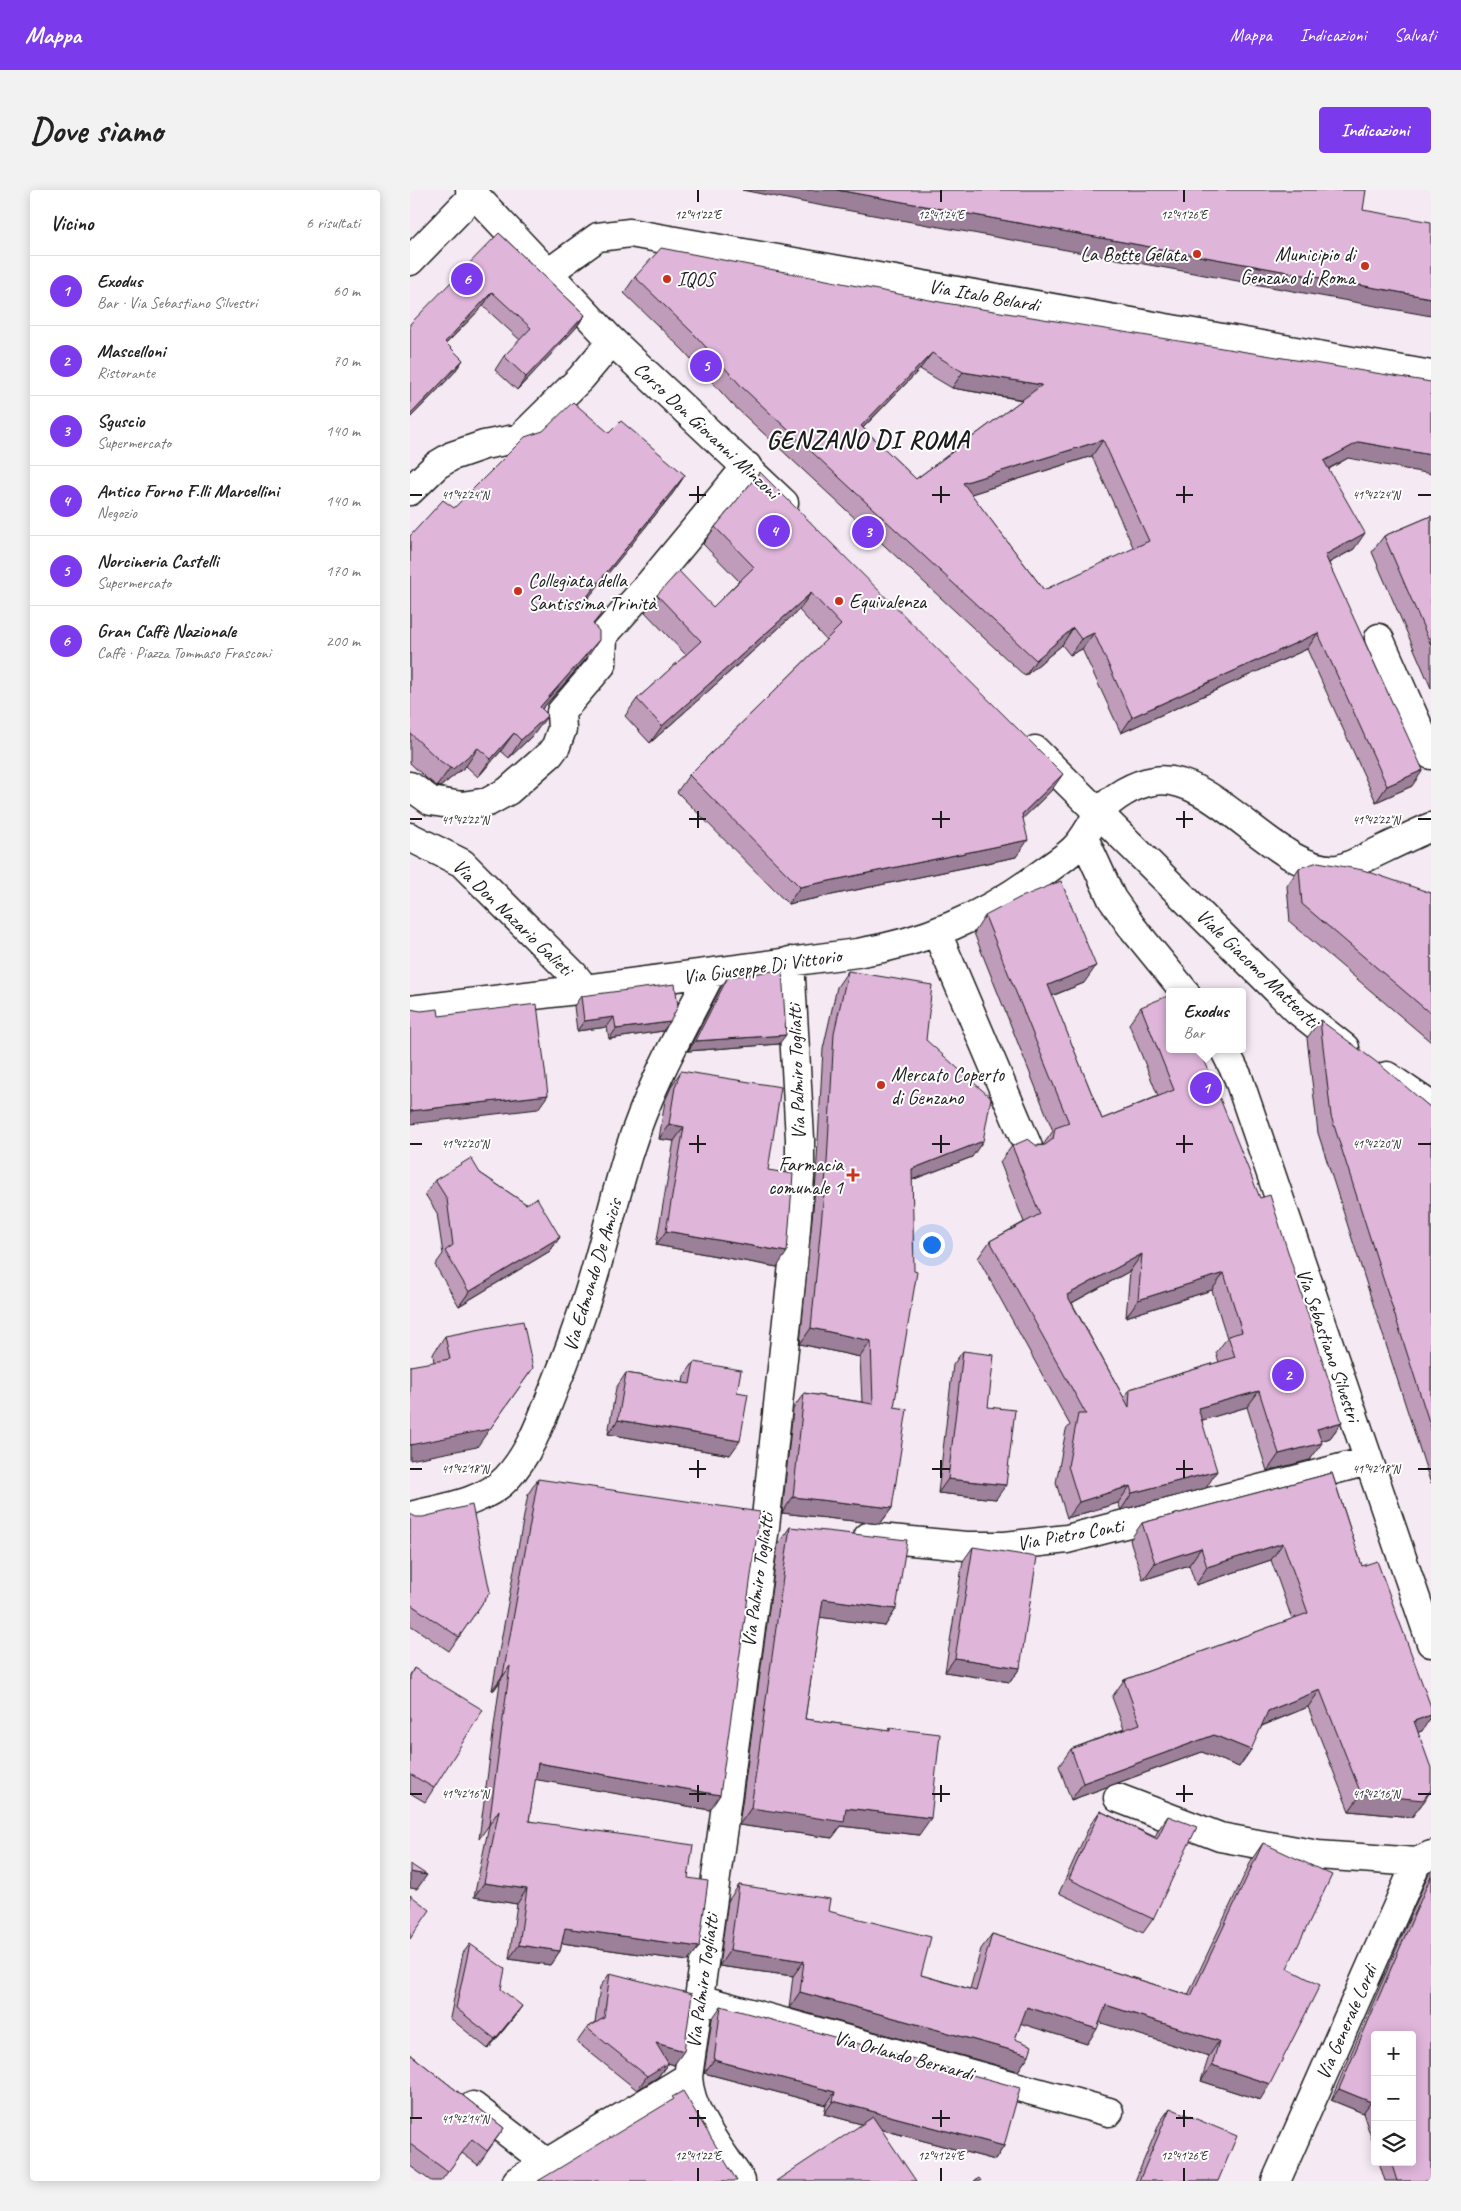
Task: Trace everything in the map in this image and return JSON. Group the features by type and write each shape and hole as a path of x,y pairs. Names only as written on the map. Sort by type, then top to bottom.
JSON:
{"street":[{"path":"410,261 472,192"},
{"name":"Corso Don Giovanni Minzoni","path":"472,192 612,341 800,519"},
{"name":"Via Italo Belardi","path":"548,273 598,236 630,233 1431,375"},
{"path":"410,491 437,465 452,456 484,445 520,438 581,378 612,341"},
{"path":"410,786 431,801 450,805 474,805 495,799 508,791 553,750 561,735 561,712 602,664 603,636 651,582 746,466"},
{"path":"1379,638 1431,755"},
{"path":"1018,733 1099,813"},
{"name":"Via Giuseppe Di Vittorio","path":"410,1010 585,990 876,950 937,933 962,923 1014,894 1067,855 1084,838 1099,813 1125,791 1160,780 1190,787 1240,818 1282,850 1295,857 1322,867 1340,868 1374,880"},
{"name":"Viale Giacomo Matteotti","path":"1099,813 1297,1010 1349,1051 1427,1100"},
{"path":"1340,868 1431,827"},
{"name":"Via Don Nazario Galieti","path":"410,836 462,863 574,975 585,990"},
{"path":"1084,838 1112,899 1132,928 1182,988"},
{"path":"937,933 1028,1147"},
{"name":"Via Palmiro Togliatti","path":"741,2181 697,2112 692,2102 688,2077 775,1528 800,1177 798,1098 790,961"},
{"name":"Via Edmondo De Amicis","path":"410,1516 460,1503 487,1492 506,1479 530,1445 574,1336 595,1272 628,1155 644,1111 664,1064 711,972"},
{"name":"Via Sebastiano Silvestri","path":"1226,1053 1238,1076 1431,1643"},
{"name":"Via Pietro Conti","path":"844,1535 966,1546 1004,1546 1067,1539 1368,1461"},
{"name":"Via Generale Lordi","path":"1118,1798 1191,1828 1242,1842 1333,1857 1424,1859 1276,2181"},
{"name":"Via Orlando Bernardi","path":"699,1999 1109,2112"},
{"path":"517,2181 688,2077"},
{"path":"456,2093 547,2163"}],"building":[{"path":"837,190 1366,190 1363,210 1431,222 1431,298"},
{"path":"499,233 585,315 526,377 504,356 531,328 492,292 445,342 463,360 410,415 410,324"},
{"path":"661,248 945,303 1431,382 1431,455 1359,442 1324,461 1365,533 1325,555 1423,770 1387,786 1318,633 1132,717 1094,633 1081,639 1073,628 1036,660 743,388 694,334 635,277","holes":["932,353 963,372 1042,385 916,479 861,426","1103,440 1149,541 1044,590 963,483"]},
{"name":"Collegiata della Santissima Trinità","path":"573,402 609,433 621,421 685,475 585,599 601,614 593,624 599,631 599,640 540,707 548,715 521,740 514,733 491,759 478,748 453,769 439,760 410,733 410,536 443,500 454,508 525,437 543,431"},
{"path":"760,472 1063,774 1022,814 1028,840 800,887 689,775 841,625 811,593 662,726 637,699 701,641 657,595 679,571 713,607 754,567 715,527"},
{"path":"1431,516 1431,645 1384,536"},
{"path":"1318,862 1363,870 1431,893 1431,1014 1302,904 1299,868"},
{"path":"1061,881 1096,966 1048,985 1102,1119 1174,1090 1141,1007 1166,997 1166,1053 1202,1053 1260,1198 1270,1195 1342,1422 1317,1429 1322,1443 1279,1454 1259,1391 1198,1408 1217,1471 1132,1493 1130,1486 1079,1502 1068,1466 1078,1414 1086,1414 990,1241 1040,1214 1012,1146 1028,1139 1037,1146 1045,1145 1053,1139 1055,1128 1069,1123 985,916 1019,898","holes":["1142,1254 1138,1300 1224,1273 1242,1332 1228,1336 1235,1357 1130,1389 1129,1407 1067,1295"]},
{"path":"782,970 786,1035 695,1041 728,977"},
{"path":"848,971 932,985 926,1040 991,1098 983,1141 912,1169 914,1271 917,1272 894,1407 907,1409 892,1508 793,1497 804,1393 873,1404 871,1341 811,1328 827,1162 834,1033"},
{"path":"675,984 678,1006 670,1022 616,1029 614,1017 584,1021 581,996"},
{"path":"537,1004 548,1095 410,1111 410,1009 421,1011 438,1009 439,1016"},
{"path":"1320,1020 1379,1064 1431,1108 1431,1428 1331,1116"},
{"path":"681,1071 781,1087 768,1170 793,1174 787,1252 666,1231 684,1127 669,1124 675,1087"},
{"path":"471,1158 480,1173 526,1204 537,1198 560,1237 469,1292 445,1251 453,1245 447,1199 435,1180"},
{"path":"523,1321 533,1368 490,1429 410,1445 410,1366 450,1359 445,1336"},
{"path":"963,1351 994,1355 988,1407 1015,1410 1006,1485 948,1479"},
{"path":"694,1362 741,1370 737,1392 748,1394 740,1441 618,1420 626,1373 690,1384"},
{"path":"1332,1473 1362,1566 1377,1561 1431,1707 1431,1715 1414,1721 1431,1768 1431,1790 1423,1800 1361,1794 1320,1690 1268,1711 1251,1750 1214,1735 1083,1783 1071,1749 1140,1724 1124,1680 1308,1613 1283,1543 1207,1567 1201,1548 1155,1563 1142,1523"},
{"path":"538,1479 760,1512 720,1795 538,1763 529,1821 693,1845 688,1878 708,1881 699,1947 565,1928 560,1951 519,1945 527,1889 484,1883 499,1810 489,1825 510,1666 503,1675"},
{"path":"472,1505 490,1592 459,1637 410,1604 410,1514 416,1517 423,1517"},
{"path":"790,1527 907,1540 896,1609 823,1599 805,1719 890,1731 890,1728 940,1734 931,1818 846,1808 844,1822 751,1808"},
{"path":"973,1547 1037,1557 1020,1668 955,1658"},
{"path":"414,1668 483,1710 434,1788 410,1774 410,1676"},
{"path":"1100,1811 1157,1839 1168,1816 1197,1827 1153,1919 1069,1879"},
{"path":"1263,1843 1332,1875 1287,1968 1320,1985 1270,2084 1212,2065 1219,2041 1106,2005 1097,2029 1027,2007 1015,2039 1032,2046 1029,2055 800,1992 804,1961 730,1950 739,1885 830,1899 828,1911 931,1937 921,1975 976,1991 992,1934 1191,1996"},
{"path":"410,1864 427,1875 410,1872"},
{"path":"1431,1876 1431,2181 1397,2181 1392,2166 1416,2166 1416,2031 1371,2031 1371,2102 1339,2089"},
{"path":"410,1895 430,1910 410,1939"},
{"path":"470,1944 505,1969 501,1989 522,2006 495,2039 456,2008"},
{"path":"610,1973 692,1994 684,2051 656,2043 668,2063 647,2076 587,2028 604,2018"},
{"path":"721,2006 1020,2088 1004,2146 833,2101 835,2092 714,2060"},
{"path":"410,2054 504,2128 487,2151 472,2139 448,2172 410,2144"},
{"path":"683,2091 737,2181 538,2181 674,2099 672,2097"},
{"path":"1170,2108 1237,2136 1218,2181 1139,2181"},
{"path":"873,2117 916,2181 776,2181"}],"place":[{"name":"La Botte Gelata","path":"1197,254"},
{"name":"Municipio di Genzano di Roma","path":"1365,266"},
{"name":"Gran Caffè Nazionale","path":"467,279"},
{"name":"IQOS","path":"667,279"},
{"name":"Norcineria Castelli","path":"706,366"},
{"name":"Antico Forno F.lli Marcellini","path":"774,531"},
{"name":"Sguscio","path":"868,532"},
{"name":"Collegiata della Santissima Trinità","path":"518,591"},
{"name":"Equivalenza","path":"839,601"},
{"name":"Mercato Coperto di Genzano","path":"881,1085"},
{"name":"Exodus","path":"1206,1088"},
{"name":"Farmacia comunale 1","path":"853,1175"},
{"name":"Mascelloni","path":"1288,1375"}],"district":[{"name":"GENZANO DI ROMA","path":"868,439"}]}
